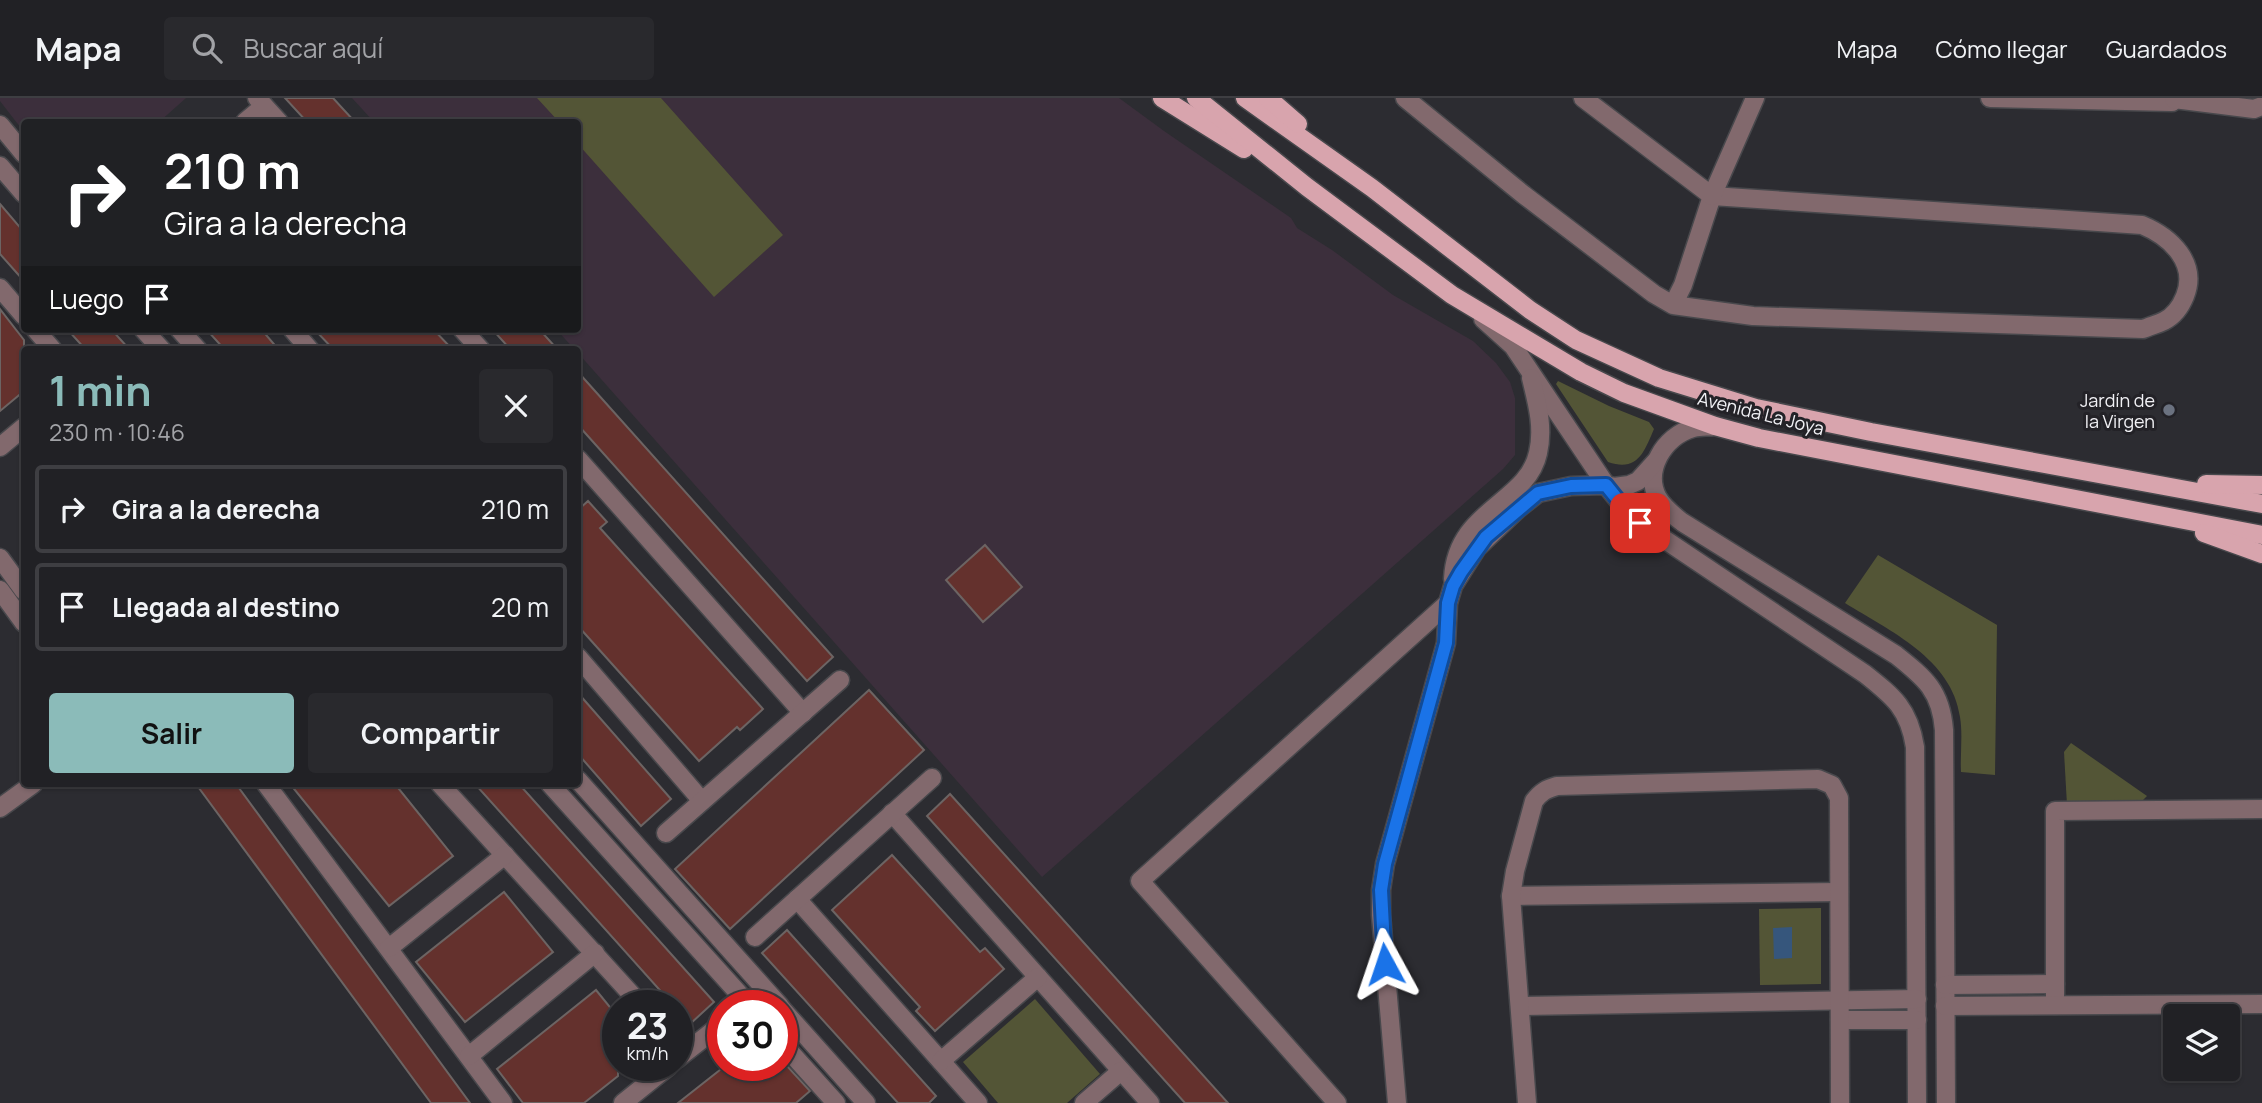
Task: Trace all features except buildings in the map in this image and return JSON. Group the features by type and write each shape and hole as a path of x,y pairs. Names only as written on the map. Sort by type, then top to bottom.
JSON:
{"main road":[{"path":"1162,98 1307,187"},
{"path":"1196,98 1307,187"},
{"path":"1245,98 1372,188"},
{"path":"1268,98 1372,188"},
{"name":"Avenida La Joya","path":"1307,187 1452,295 1581,372 1624,393 1715,426 1759,438 2262,535"},
{"name":"Avenida La Joya","path":"1372,188 1530,310 1576,340 1659,378 1756,408 1871,432 2262,504"},
{"path":"2156,484 2262,485"},
{"path":"2148,513 2262,554"}],"street":[{"path":"1405,98 1546,211 1654,294 1674,305 1753,316 2143,329 2166,320 2181,306 2189,287 2187,265 2176,247 2161,233 2142,225 1712,196 1583,98"},
{"path":"1674,305 1712,196 1755,98"},
{"path":"1990,98 2172,102 2174,98 2254,109 2262,106"},
{"path":"247,119 261,102 276,119"},
{"path":"0,125 21,150"},
{"path":"0,166 21,190"},
{"path":"0,288 21,312"},
{"path":"1452,295 1513,346 1606,485 1640,523 1853,667 1889,693 1902,707 1913,735 1917,1103"},
{"path":"147,333 158,346"},
{"path":"183,333 194,346"},
{"path":"466,333 477,346"},
{"path":"1397,1103 1381,915 1385,864 1446,643 1454,566 1463,539 1476,523 1531,471 1538,455 1541,435 1539,412 1528,367"},
{"path":"1337,1103 1140,881 1451,595 1486,537 1531,498 1551,489 1606,485 1622,487 1638,481 1673,440 1694,428 1715,426"},
{"path":"0,447 21,430"},
{"path":"1657,460 1652,479 1654,488 1667,510 1682,522 1896,655 1923,677 1933,690 1942,715 1946,1103"},
{"path":"581,466 803,713"},
{"path":"0,558 21,587"},
{"path":"0,590 21,619"},
{"path":"1853,667 1869,638"},
{"path":"581,660 702,801"},
{"path":"666,833 840,680"},
{"path":"755,937 932,778"},
{"path":"1527,1103 1511,896 1534,801 1539,793 1547,788 1818,779 1832,785 1839,798 1840,1103"},
{"path":"581,783 765,990"},
{"path":"0,808 29,787"},
{"path":"268,787 503,1103"},
{"path":"443,787 628,990"},
{"path":"554,787 736,990"},
{"path":"2055,1005 2055,811 2262,810"},
{"path":"892,813 1150,1103"},
{"path":"389,948 505,855"},
{"path":"1511,896 1839,892"},
{"path":"797,899 941,1061 973,1101"},
{"path":"469,1056 595,953"},
{"path":"941,1061 1038,976"},
{"path":"1945,985 2055,984"},
{"path":"1840,1011 1917,999"},
{"path":"1945,1006 2262,1004"},
{"path":"1520,1006 1840,1011 1917,1020"},
{"path":"798,1027 866,1103"},
{"path":"798,1061 836,1103"},
{"path":"1084,1103 1121,1070"},
{"path":"623,1103 650,1081"}],"shaded area":[{"path":"0,98 186,98 162,119 21,119 21,128"},
{"path":"352,98 1119,98 1291,218 1297,228 1393,295 1473,341 1496,363 1510,382 1515,398 1515,455 1503,469 1042,877 581,356 581,346 571,346 560,333 581,333 581,119 371,119"}],"green space":[{"path":"537,98 661,98 783,235 714,297 581,147 581,119 556,119"},
{"path":"1558,381 1649,422 1654,429 1638,458 1626,464 1608,462 1556,384"},
{"path":"1878,555 1997,625 1995,775 1961,772 1961,724 1955,697 1932,663 1899,636 1845,603"},
{"path":"2071,743 2147,796 2140,803 2067,805 2064,752"},
{"path":"1821,908 1821,984 1760,985 1759,909"},
{"path":"1035,999 1100,1074 1067,1103 998,1103 963,1062"}],"water":[{"path":"1792,927 1792,958 1774,959 1773,928"}],"place":[{"name":"Jardín de la Virgen","path":"2169,410"}],"route":[{"path":"1385,964 1381,915 1385,864 1448,635 1448,603 1461,572 1486,537 1531,498 1551,489 1606,485 1640,523"}]}
